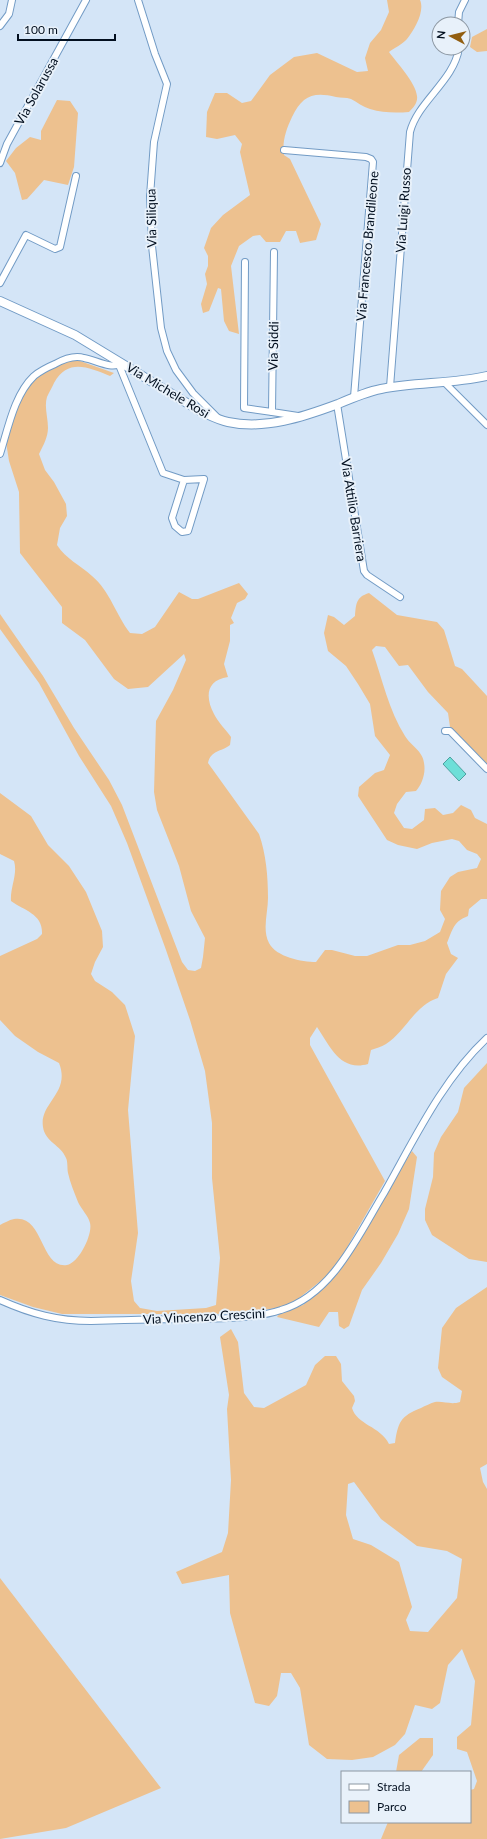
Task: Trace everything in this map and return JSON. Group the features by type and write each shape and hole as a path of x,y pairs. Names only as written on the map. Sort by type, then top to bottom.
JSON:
{"street":[{"path":"0,26 9,14 12,0"},
{"name":"Via Solarussa","path":"0,163 7,144 86,0"},
{"name":"Via Siliqua","path":"138,0 155,54 167,82 154,142 150,196 152,246 161,328 170,358 180,376 193,393 222,421"},
{"path":"459,16 465,0"},
{"name":"Via Luigi Russo","path":"390,387 410,132 416,118 455,64 456,56"},
{"name":"Via Francesco Brandileone","path":"284,150 366,157 371,159 373,162 354,397"},
{"path":"0,283 26,235 54,249 60,247 76,176"},
{"name":"Via Siddi","path":"272,412 274,252"},
{"path":"245,262 244,408 300,416"},
{"name":"Via Michele Rosi","path":"0,302 75,335 194,408 222,421 240,424 259,424 300,416 354,397 390,387 445,383 487,376"},
{"path":"0,454 18,400 28,382 36,374 60,361 75,357 84,358 112,366 120,364 163,473 184,480 204,479 188,531 182,532 175,526 172,518 184,480"},
{"path":"445,383 487,425"},
{"name":"Via Attilio Barriera","path":"337,404 364,572 400,597"},
{"path":"445,731 450,731 487,769"},
{"name":"Via Vincenzo Crescini","path":"0,1300 50,1318 67,1321 246,1317 276,1312 299,1303 318,1288 344,1258 437,1102 462,1066 487,1038"}],"green space":[{"path":"387,0 420,0 420,15 413,30 405,41 389,52 406,73 413,85 417,96 416,103 409,112 394,113 367,108 349,98 328,95 315,95 304,100 300,104 286,131 284,140 284,155 290,159 321,224 316,240 300,243 296,231 286,231 280,242 266,242 260,235 253,236 239,246 231,266 239,334 229,331 224,321 221,289 218,288 209,311 203,313 201,304 207,284 205,274 208,266 208,256 204,248 211,228 223,215 250,195 240,152 242,144 235,135 217,139 206,137 207,112 215,93 227,93 242,103 251,101 270,75 294,57 317,53 357,72 368,71 365,58 370,43 381,30 389,12"},
{"path":"487,29 487,51 477,52 471,48 472,37"},
{"path":"57,100 70,101 78,113 74,167 68,185 44,180 27,199 22,200 15,173 6,161 16,148 30,137 41,140 41,131"},
{"path":"68,360 77,360 114,373 110,376 86,368 72,367 60,375 47,397 46,405 48,431 39,454 45,470 54,482 66,504 67,516 60,528 57,545 69,558 87,572 104,589 130,633 142,634 155,627 179,592 192,599 198,599 239,583 248,594 245,599 237,603 231,618 234,623 230,625 230,641 224,664 228,677 215,682 209,690 209,701 211,708 231,737 230,745 214,753 209,759 208,763 259,834 265,857 268,882 266,932 272,948 290,958 316,962 325,950 332,950 355,956 367,956 398,945 410,945 425,941 440,932 445,919 440,910 441,891 450,877 458,872 477,868 481,859 477,854 467,850 459,841 452,839 432,843 417,849 398,845 387,840 358,796 359,787 375,773 384,770 390,755 375,736 370,704 346,666 328,651 324,633 328,615 334,617 344,625 355,616 356,605 359,599 369,593 397,615 437,622 444,630 455,666 462,669 487,696 487,766 458,739 450,727 448,713 428,692 408,665 399,666 385,647 376,646 372,650 394,716 407,740 419,752 424,763 424,774 420,785 416,791 406,792 397,804 394,813 404,828 412,829 424,820 425,809 435,808 443,815 453,813 461,805 471,810 475,818 487,824 487,899 481,899 469,909 468,916 456,923 452,930 447,943 451,954 458,958 446,974 438,998 430,1001 416,1012 393,1039 384,1045 371,1050 368,1064 358,1065 343,1061 331,1049 317,1027 310,1038 310,1045 385,1181 341,1258 327,1276 294,1302 277,1308 230,1314 62,1314 33,1307 0,1295 0,1225 14,1219 24,1220 37,1232 46,1251 52,1259 58,1264 67,1265 76,1259 84,1247 89,1234 90,1223 79,1205 72,1187 66,1158 61,1150 44,1132 43,1127 43,1119 46,1111 61,1082 62,1073 59,1063 38,1052 15,1036 0,1020 0,956 37,939 42,934 42,927 36,917 11,901 15,866 14,861 0,854 0,793 31,816 48,845 69,866 86,892 102,931 103,947 95,962 91,974 95,981 112,992 125,1005 135,1036 128,1110 138,1233 131,1281 134,1301 140,1308 157,1311 206,1308 216,1305 220,1258 212,1178 212,1123 205,1071 190,1020 166,950 127,843 111,806 79,756 39,683 0,629 0,614 43,676 74,728 109,780 122,805 182,962 188,970 195,971 201,968 205,938 191,911 179,866 157,810 154,792 156,721 173,690 186,660 184,654 148,687 128,689 114,679 85,640 62,623 62,607 20,553 19,492 9,461 6,442 20,399 36,376"},
{"path":"487,1063 487,1262 469,1259 432,1235 425,1220 425,1209 433,1177 434,1153 441,1137 458,1112 464,1088"},
{"path":"412,1151 417,1157 409,1209 398,1234 381,1263 362,1290 349,1326 344,1329 339,1326 338,1312 329,1312 319,1327 277,1317 280,1313 303,1305 334,1276"},
{"path":"487,1287 487,1464 480,1468 483,1482 487,1489 487,1839 381,1839 388,1823 471,1823 471,1790 474,1789 477,1781 467,1752 457,1749 457,1737 471,1725 475,1681 462,1649 448,1665 440,1703 432,1709 415,1705 405,1734 395,1745 373,1757 352,1760 327,1759 309,1745 300,1688 291,1673 281,1673 277,1696 269,1706 255,1703 230,1613 229,1575 182,1584 176,1572 222,1552 228,1533 231,1480 227,1409 229,1395 220,1337 231,1329 238,1342 244,1393 254,1407 264,1408 306,1385 315,1365 325,1356 336,1356 341,1364 342,1381 354,1396 355,1401 352,1408 355,1414 380,1433 389,1444 395,1443 399,1425 408,1414 435,1402 460,1402 462,1391 442,1377 438,1368 442,1328 456,1308","holes":["354,1482 381,1519 417,1546 447,1551 462,1559 457,1598 428,1632 410,1631 406,1620 412,1607 399,1562 371,1545 353,1539 346,1515 348,1484"]},
{"path":"0,1578 161,1788 66,1828 0,1839"},
{"path":"420,1738 433,1738 433,1755 422,1771 396,1771 399,1755"}],"shaded area":[{"path":"450,757 466,774 459,781 443,764"}]}
